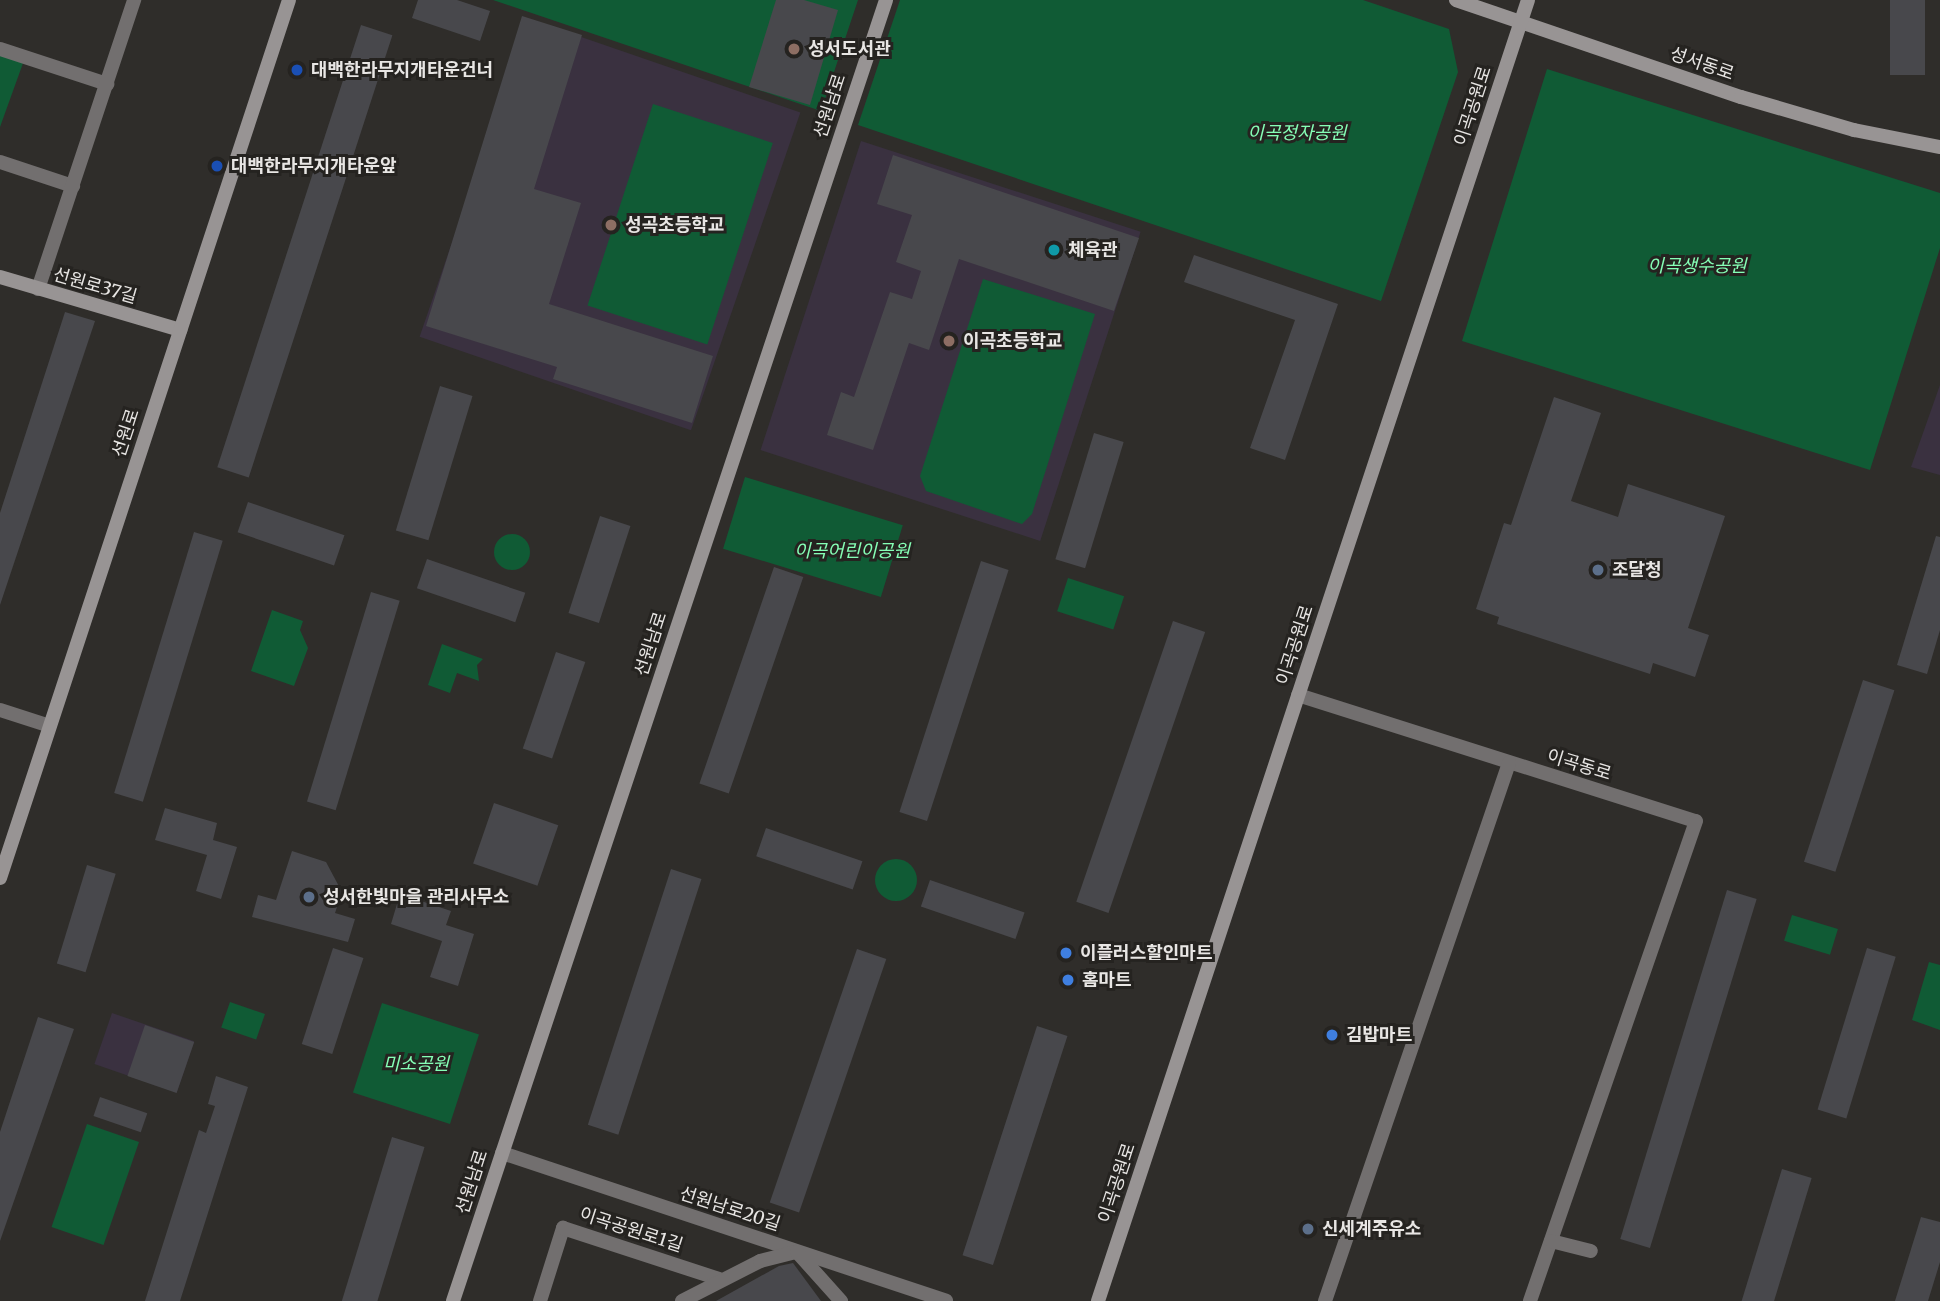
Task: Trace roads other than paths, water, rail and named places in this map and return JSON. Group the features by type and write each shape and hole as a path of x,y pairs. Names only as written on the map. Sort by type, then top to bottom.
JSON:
{"main road":[{"name":"선원로","path":"0,878 289,0"},
{"name":"선원남로","path":"453,1301 886,0"},
{"name":"성서동로","path":"1456,0 1741,97 1854,130 1940,147"},
{"name":"이곡공원로","path":"1098,1301 1528,0"},
{"name":"선원로37길","path":"0,277 180,330"}],"street":[{"path":"37,289 134,0"},
{"path":"0,49 107,84"},
{"path":"0,162 73,187"},
{"path":"1298,695 1509,763 1325,1301"},
{"path":"0,710 50,726"},
{"name":"이곡동로","path":"1509,763 1696,821 1530,1301"},
{"name":"선원남로20길","path":"502,1153 946,1301"},
{"name":"이곡공원로1길","path":"540,1301 563,1228 719,1279"},
{"path":"1551,1241 1591,1251"},
{"path":"682,1301 719,1279 797,1252 841,1301"}],"place":[{"name":"성서도서관","path":"794,49"},
{"name":"대백한라무지개타운건너","path":"297,70"},
{"name":"대백한라무지개타운앞","path":"217,166"},
{"name":"성곡초등학교","path":"611,225"},
{"name":"체육관","path":"1054,250"},
{"name":"이곡초등학교","path":"949,341"},
{"name":"조달청","path":"1598,570"},
{"name":"성서한빛마을 관리사무소","path":"309,897"},
{"name":"이플러스할인마트","path":"1066,953"},
{"name":"홈마트","path":"1068,980"},
{"name":"김밥마트","path":"1332,1035"},
{"name":"신세계주유소","path":"1308,1229"}],"park label":[{"name":"이곡정자공원","path":"1297,133"},
{"name":"이곡생수공원","path":"1697,266"},
{"name":"이곡어린이공원","path":"852,551"},
{"name":"미소공원","path":"416,1064"}]}
